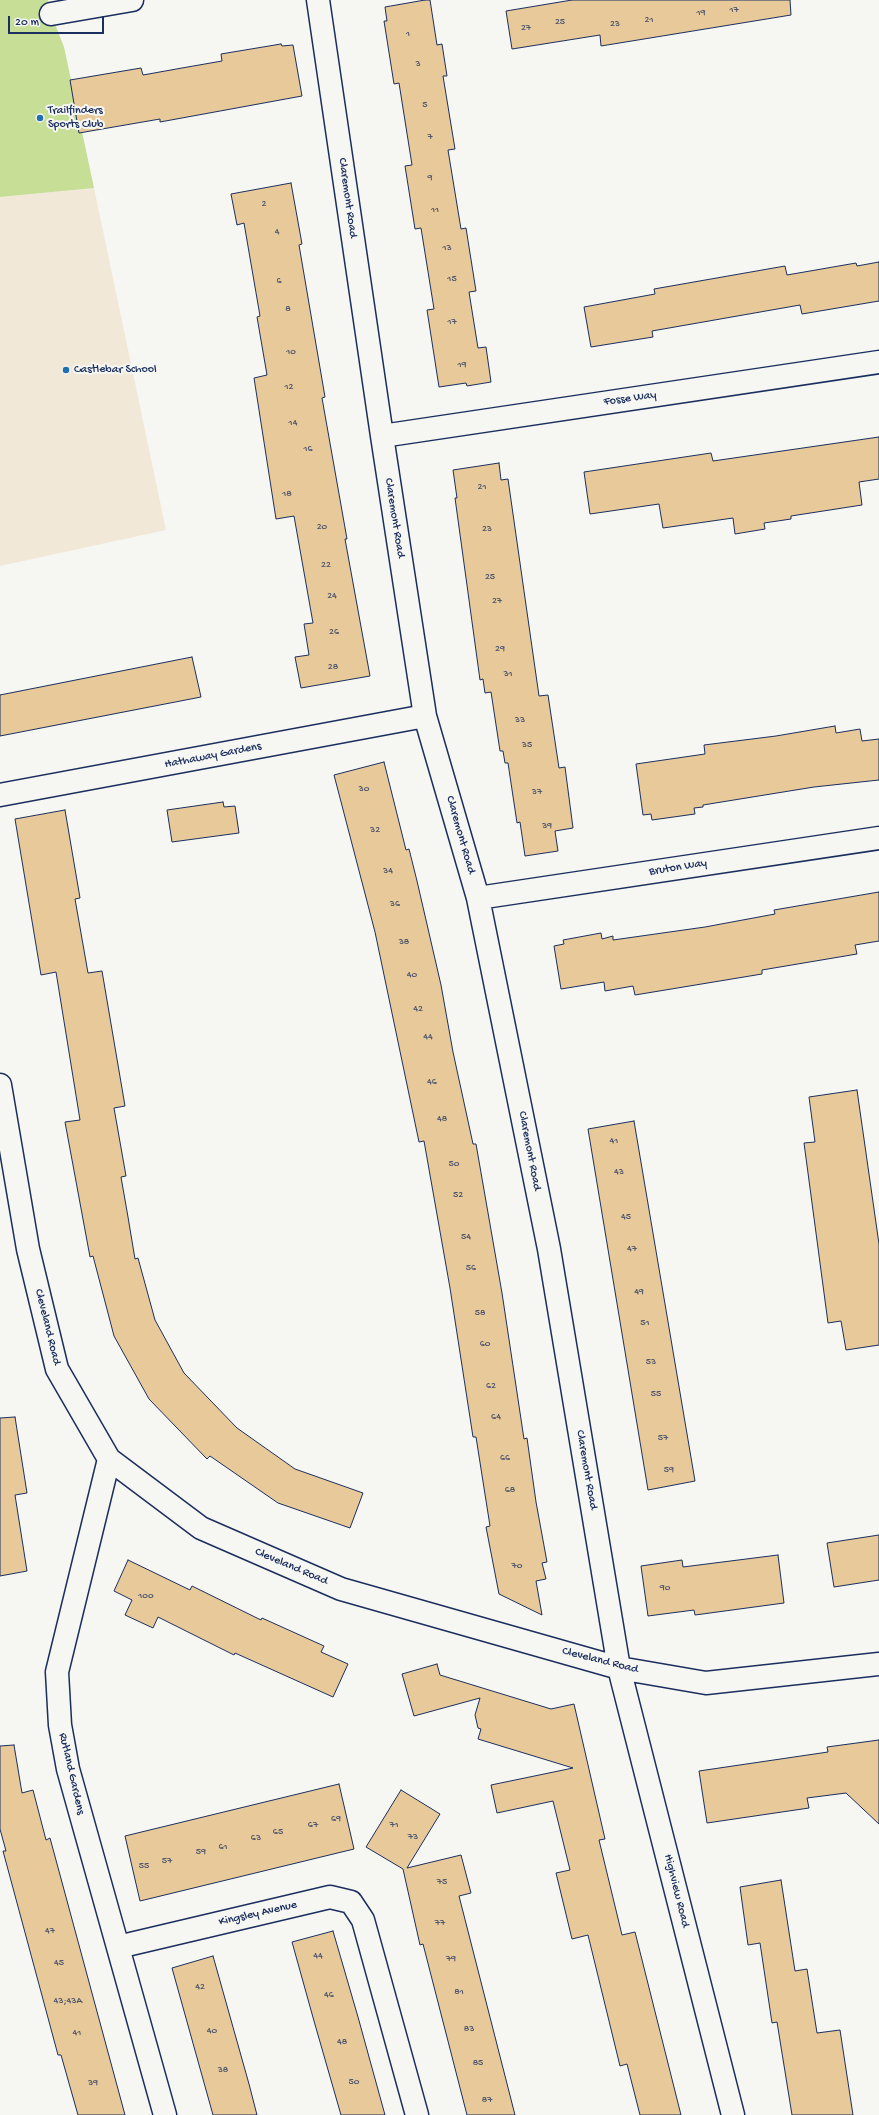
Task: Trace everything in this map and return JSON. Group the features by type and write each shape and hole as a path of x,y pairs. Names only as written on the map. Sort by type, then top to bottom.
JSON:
{"street":[{"path":"51,14 132,0"},
{"name":"Claremont Road","path":"318,0 425,716 478,898 549,1249 620,1668"},
{"name":"Fosse Way","path":"382,436 879,362"},
{"name":"Hathaway Gardens","path":"0,795 425,716"},
{"name":"Bruton Way","path":"478,898 879,838"},
{"name":"Cleveland Road","path":"0,1085 28,1249 58,1369 109,1459 201,1528 342,1589 620,1668 706,1683 879,1664"},
{"name":"Rutland Gardens","path":"109,1459 58,1672 60,1725 68,1769 118,1947"},
{"name":"Highview Road","path":"620,1668 733,2115"},
{"name":"Kingsley Avenue","path":"118,1947 330,1897 351,1902 362,1920 417,2115"},
{"path":"118,1947 165,2115"}],"shaded area":[{"name":"Castlebar School","path":"94,188 166,530 0,566 0,197"}],"green space":[{"name":"Trailfinders Sports Club","path":"0,0 48,0 51,14 64,47 94,188 0,197"}],"building":[{"path":"430,0 437,45 442,44 447,76 443,76 455,149 448,150 461,229 466,228 476,291 469,292 478,348 486,347 491,382 467,386 466,383 439,387 427,310 434,309 421,228 415,229 405,166 412,165 399,83 394,84 384,21 387,21 385,7"},
{"path":"572,0 790,0 791,15 601,46 600,35 512,49 506,11"},
{"path":"281,44 282,46 293,45 302,96 160,122 160,119 79,133 70,80 141,68 143,75 222,61 221,54"},
{"path":"291,183 302,244 299,245 325,397 322,398 347,539 345,539 370,676 301,688 295,657 309,655 304,624 313,623 294,516 276,519 254,378 267,375 257,317 260,316 244,223 237,225 231,194"},
{"path":"879,262 879,301 802,314 800,305 652,331 653,337 591,347 584,307 655,294 654,289 785,266 787,275 856,263 857,266"},
{"path":"879,437 879,479 859,482 862,505 791,516 791,519 764,523 765,529 735,534 733,518 663,528 659,504 590,514 584,472 711,453 713,461"},
{"path":"499,463 501,480 508,479 539,696 548,695 559,768 565,767 573,828 555,831 558,851 525,856 520,822 517,823 508,763 505,763 503,751 500,751 491,692 485,693 483,679 480,680 455,498 457,498 453,470"},
{"path":"192,657 201,697 0,736 0,695"},
{"path":"835,726 836,733 860,729 862,741 879,739 879,780 814,787 703,805 703,807 694,808 695,814 652,820 651,814 643,815 636,764 705,754 704,745 776,736"},
{"path":"384,762 406,850 409,849 417,881 441,985 453,1052 473,1144 476,1144 502,1293 524,1439 527,1438 536,1502 547,1562 542,1563 546,1579 536,1581 542,1615 499,1594 486,1527 490,1526 476,1437 473,1437 450,1288 424,1141 419,1142 375,932 334,775"},
{"path":"223,802 224,807 235,806 239,833 172,842 167,810"},
{"path":"65,810 80,898 75,899 88,973 102,971 125,1106 114,1108 126,1176 121,1177 135,1259 138,1258 155,1320 184,1373 237,1428 295,1469 363,1493 350,1528 278,1503 210,1456 207,1459 149,1399 114,1336 93,1256 90,1257 65,1122 80,1120 56,972 41,975 15,819"},
{"path":"879,892 879,941 855,945 857,954 762,970 762,974 635,995 633,986 605,991 604,982 561,989 554,946 564,944 563,940 601,933 602,939 613,936 613,940 705,927 775,914 774,910"},
{"path":"857,1090 879,1244 879,1345 846,1350 841,1321 828,1323 804,1143 815,1142 809,1097"},
{"path":"634,1121 695,1481 648,1490 588,1129"},
{"path":"15,1417 27,1493 15,1495 27,1571 0,1576 0,1418"},
{"path":"879,1535 879,1580 834,1587 827,1543"},
{"path":"778,1555 784,1603 695,1615 694,1610 648,1616 641,1566 682,1560 683,1567"},
{"path":"128,1560 190,1590 192,1586 261,1620 262,1618 324,1646 321,1652 348,1664 333,1697 235,1653 234,1655 158,1617 153,1628 125,1615 132,1600 114,1591"},
{"path":"437,1664 440,1675 551,1709 574,1704 605,1839 599,1840 622,1935 635,1932 681,2115 640,2115 627,2064 620,2066 588,1935 572,1939 556,1873 570,1870 553,1801 497,1813 491,1785 573,1768 478,1739 481,1729 478,1728 475,1715 480,1698 414,1716 402,1674"},
{"path":"879,1740 879,1824 846,1793 807,1798 809,1808 707,1823 699,1771 828,1752 827,1747"},
{"path":"14,1745 22,1793 33,1790 46,1840 50,1838 125,2115 78,2115 61,2055 58,2055 3,1851 6,1851 0,1829 0,1746"},
{"path":"339,1784 354,1849 140,1901 125,1836"},
{"path":"401,1790 440,1814 407,1868 461,1855 471,1893 459,1896 515,2115 467,2115 423,1944 420,1945 403,1869 366,1847"},
{"path":"781,1880 795,1971 807,1969 817,2033 840,2030 853,2115 792,2115 777,2022 772,2023 760,1943 748,1945 740,1887"},
{"path":"333,1931 385,2115 341,2115 314,2021 292,1942"},
{"path":"213,1956 257,2115 213,2115 172,1968"}],"place":[{"name":"Trailfinders Sports Club","path":"40,118"},
{"name":"Castlebar School","path":"66,370"}]}
